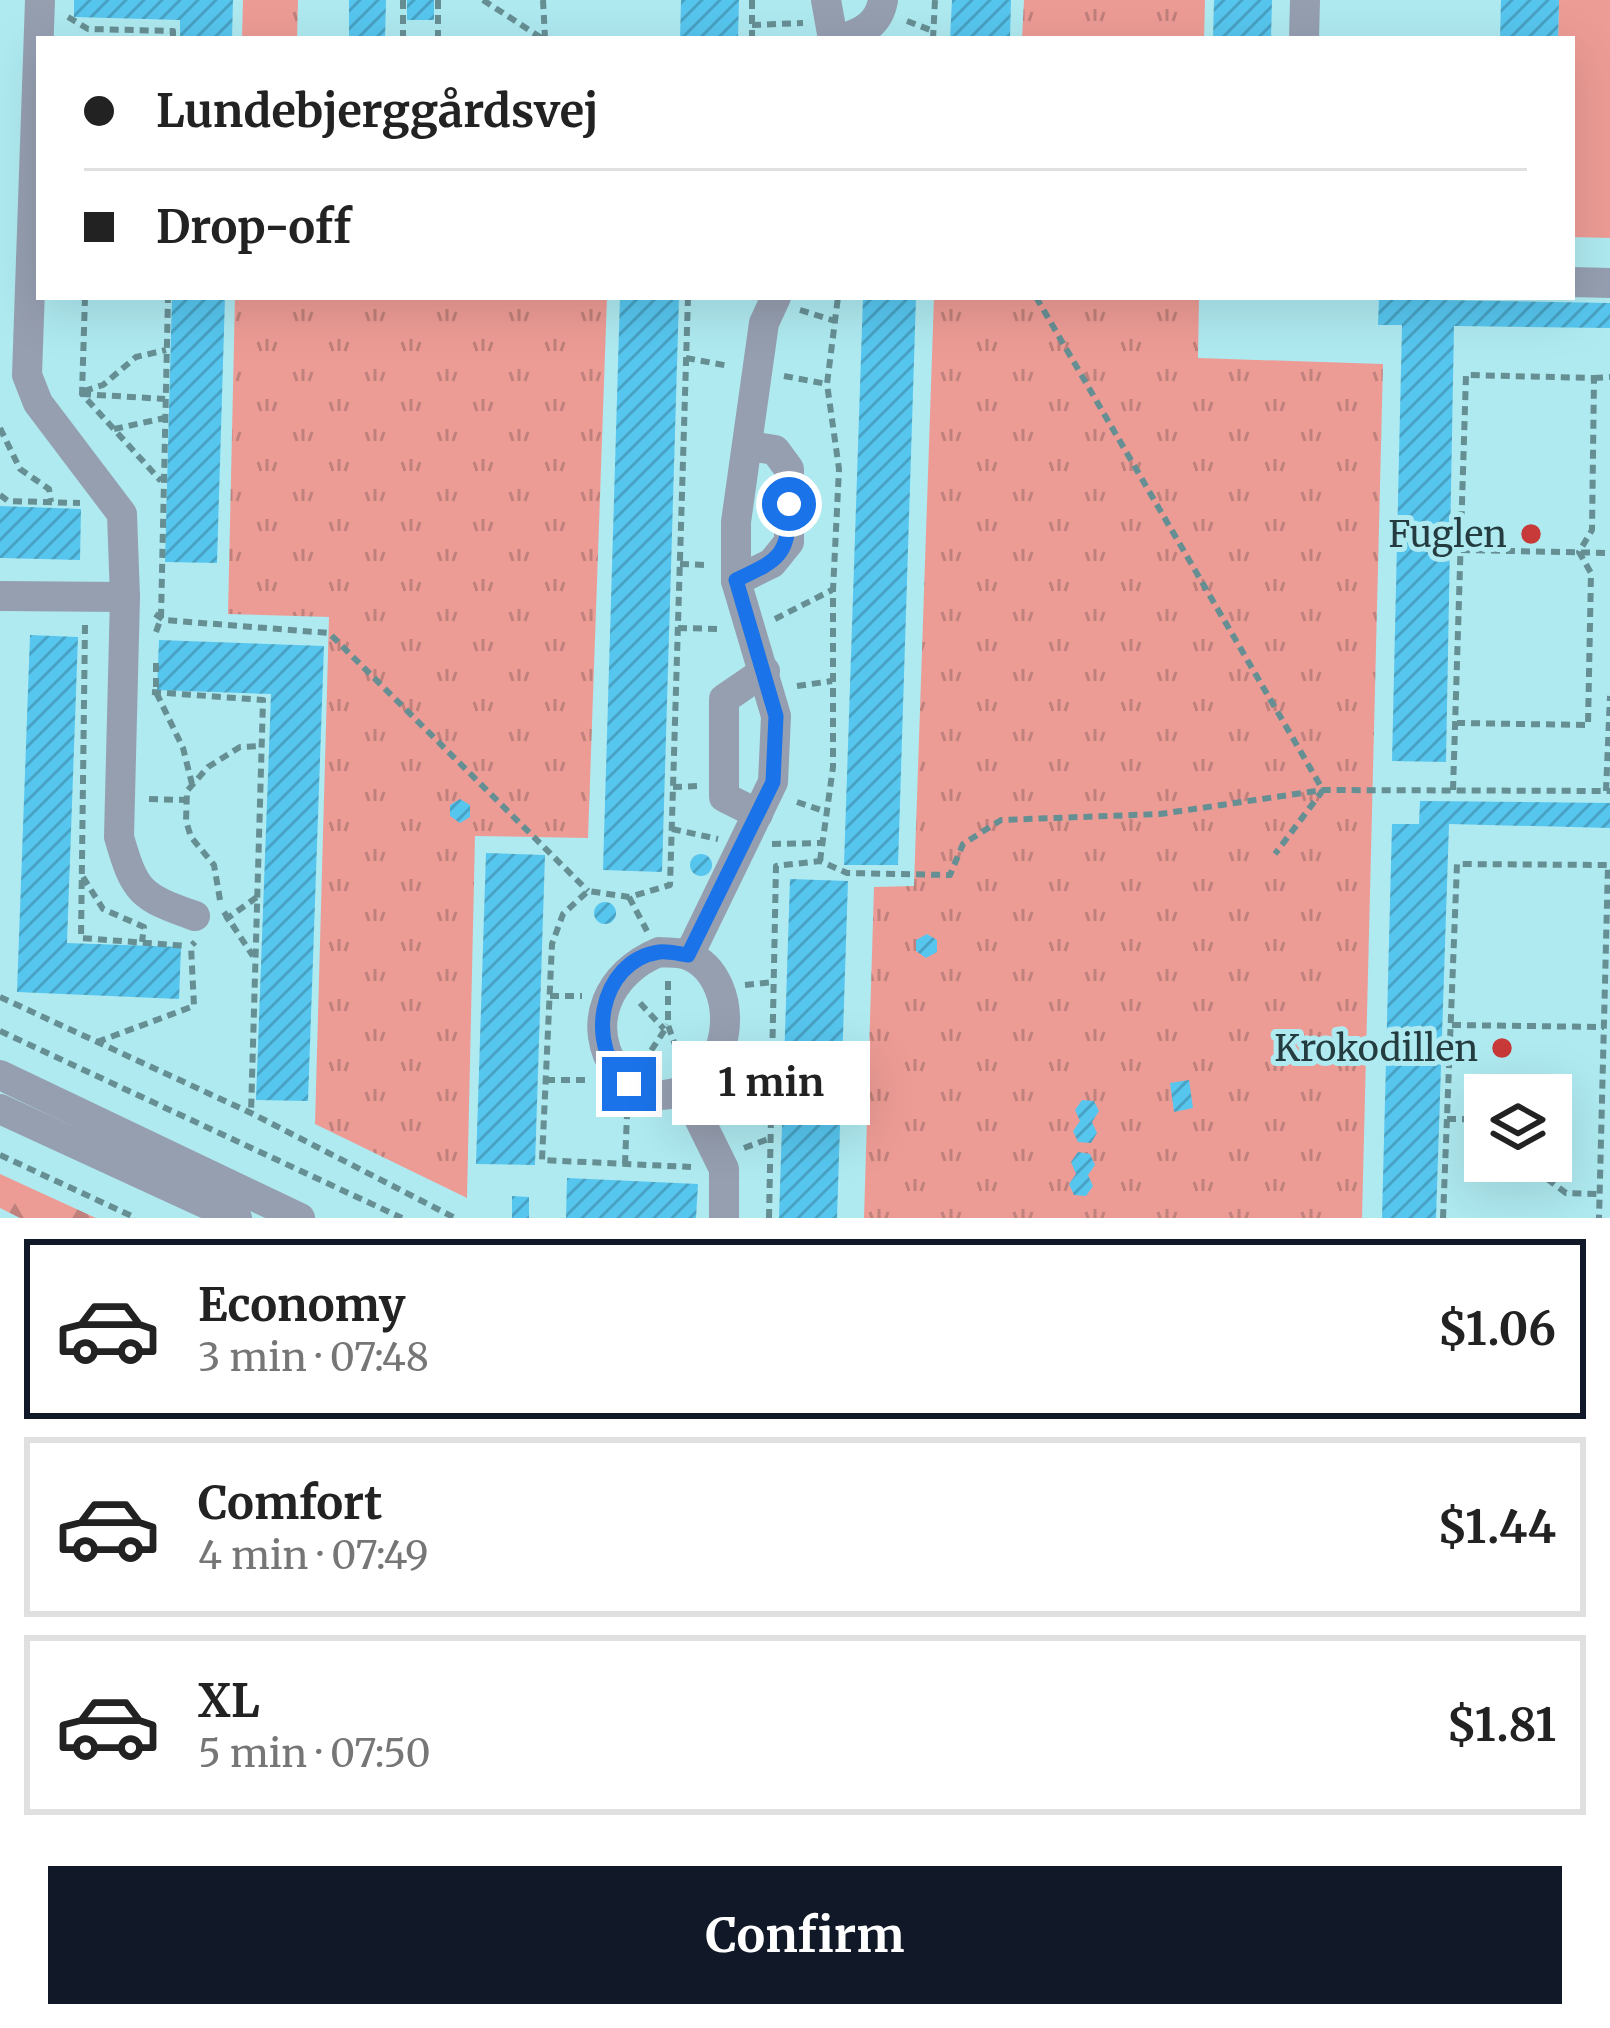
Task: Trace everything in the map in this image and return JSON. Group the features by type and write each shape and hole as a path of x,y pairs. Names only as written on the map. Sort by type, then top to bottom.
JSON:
{"street":[{"path":"39,36 40,0"},
{"path":"832,24 865,31 881,11 883,0"},
{"path":"1304,36 1305,0"},
{"path":"36,115 27,375 38,404 122,514 125,597 119,837 130,874 150,900 201,932"},
{"path":"1575,282 1610,283"},
{"path":"674,954 773,782 776,716 736,580 736,522 770,310"},
{"path":"736,580 772,563 789,542 789,469 775,450 749,446"},
{"path":"0,596 125,597"},
{"path":"758,814 724,797 724,699 768,681"},
{"path":"674,954 709,974 722,998 726,1024 721,1051 707,1074 689,1090 644,1095 622,1079 607,1056 601,1029 605,1002 618,978 638,961 674,954"},
{"path":"0,1076 299,1218"},
{"path":"689,1090 724,1169 724,1218"},
{"path":"0,1109 237,1218"}],"path":[{"path":"64,0 64,14 88,29 173,31 173,36"},
{"path":"403,0 403,36"},
{"path":"438,0 438,36"},
{"path":"483,0 539,36"},
{"path":"543,0 544,36"},
{"path":"752,0 752,36"},
{"path":"933,36 935,0"},
{"path":"752,25 832,24"},
{"path":"82,25 85,36"},
{"path":"85,300 82,394 164,484"},
{"path":"156,634 168,300"},
{"path":"125,597 160,618 329,633 588,891 629,897 670,885 688,300"},
{"path":"820,861 833,767 839,469 827,384 838,300"},
{"path":"1038,300 1323,790"},
{"path":"82,394 88,387 103,385 136,357 166,350"},
{"path":"1453,790 1466,375 1610,377"},
{"path":"1579,552 1592,530 1594,378"},
{"path":"82,394 165,400"},
{"path":"114,428 165,418"},
{"path":"0,428 20,469 50,489 51,502"},
{"path":"0,495 8,501 93,504"},
{"path":"1461,550 1610,553"},
{"path":"1579,552 1591,573 1588,725"},
{"path":"86,597 81,938 142,943 201,932 257,897"},
{"path":"156,653 156,692 183,748 192,784"},
{"path":"768,681 833,681"},
{"path":"123,689 262,700 250,1113"},
{"path":"769,1218 776,866 820,861 848,873 950,875 963,844 1000,820 1160,814 1323,790 1608,791 1610,696"},
{"path":"1457,723 1610,727"},
{"path":"255,959 227,919 214,865 191,837 186,821 187,791 208,767 240,746 261,746"},
{"path":"1275,854 1323,790"},
{"path":"1443,1218 1456,864 1608,865 1599,1218"},
{"path":"81,874 103,908 144,927 142,943"},
{"path":"588,891 563,914 552,944 542,1160 724,1169"},
{"path":"629,897 674,954 668,979 668,1025 689,1090"},
{"path":"97,1042 194,1006 201,932"},
{"path":"0,997 250,1113 455,1218"},
{"path":"1452,1025 1604,1027"},
{"path":"0,1031 402,1218"},
{"path":"546,1080 584,1082 614,1067"},
{"path":"1448,1119 1464,1119"},
{"path":"0,1155 136,1218"},
{"path":"1552,1182 1566,1192 1600,1194"}],"green space":[{"path":"243,0 298,0 297,36 242,36"},
{"path":"1024,0 1205,0 1204,36 1022,36"},
{"path":"1559,0 1610,0 1610,238 1575,237 1575,36 1558,36"},
{"path":"235,300 607,300 588,838 475,836 467,1198 315,1124 329,617 228,614"},
{"path":"934,300 1199,300 1198,358 1383,364 1362,1218 864,1218 874,887 914,886"},
{"path":"0,1174 96,1218 20,1218 0,1208"}],"building":[{"path":"74,0 233,0 232,36 180,36 180,20 74,17"},
{"path":"349,0 386,0 385,36 349,36"},
{"path":"407,0 434,0 434,20 407,20"},
{"path":"681,0 739,0 738,36 680,36"},
{"path":"952,0 1011,0 1010,36 950,36"},
{"path":"1214,0 1272,0 1271,36 1213,36"},
{"path":"1501,0 1559,0 1558,36 1500,36"},
{"path":"172,300 225,300 217,563 165,562"},
{"path":"620,300 679,300 662,872 603,870"},
{"path":"863,300 916,300 898,865 844,865"},
{"path":"1379,300 1610,303 1610,328 1454,326 1446,762 1392,761 1402,325 1378,325"},
{"path":"0,506 81,509 80,560 0,558"},
{"path":"30,635 78,637 67,943 181,947 179,999 17,992"},
{"path":"159,640 324,646 308,1101 256,1100 271,694 157,690"},
{"path":"460,799 470,805 470,817 460,823 450,816 450,805"},
{"path":"1420,801 1610,803 1610,828 1449,824 1436,1218 1382,1218 1392,824 1419,824"},
{"path":"486,853 545,855 535,1165 476,1164"},
{"path":"701,854 712,865 701,876 690,865"},
{"path":"790,879 848,881 837,1218 779,1218"},
{"path":"605,902 616,913 605,924 594,913"},
{"path":"927,934 937,940 937,952 926,958 916,951 916,940"},
{"path":"1189,1080 1193,1108 1174,1112 1170,1083"},
{"path":"1082,1100 1094,1101 1099,1111 1092,1122 1097,1133 1091,1143 1078,1142 1073,1131 1080,1121 1075,1110"},
{"path":"1078,1152 1090,1154 1095,1165 1088,1175 1093,1186 1086,1196 1074,1195 1069,1184 1076,1174 1071,1162"},
{"path":"567,1178 698,1184 696,1218 566,1218"},
{"path":"512,1196 529,1197 529,1218 512,1218"}],"place":[{"name":"Fuglen","path":"1531,534"},
{"name":"Krokodillen","path":"1502,1048"}],"route":[{"path":"629,1084 607,1056 601,1029 605,1002 618,978 638,961 659,952 688,955 773,782 776,716 736,580 772,563 789,542 789,504"}]}
